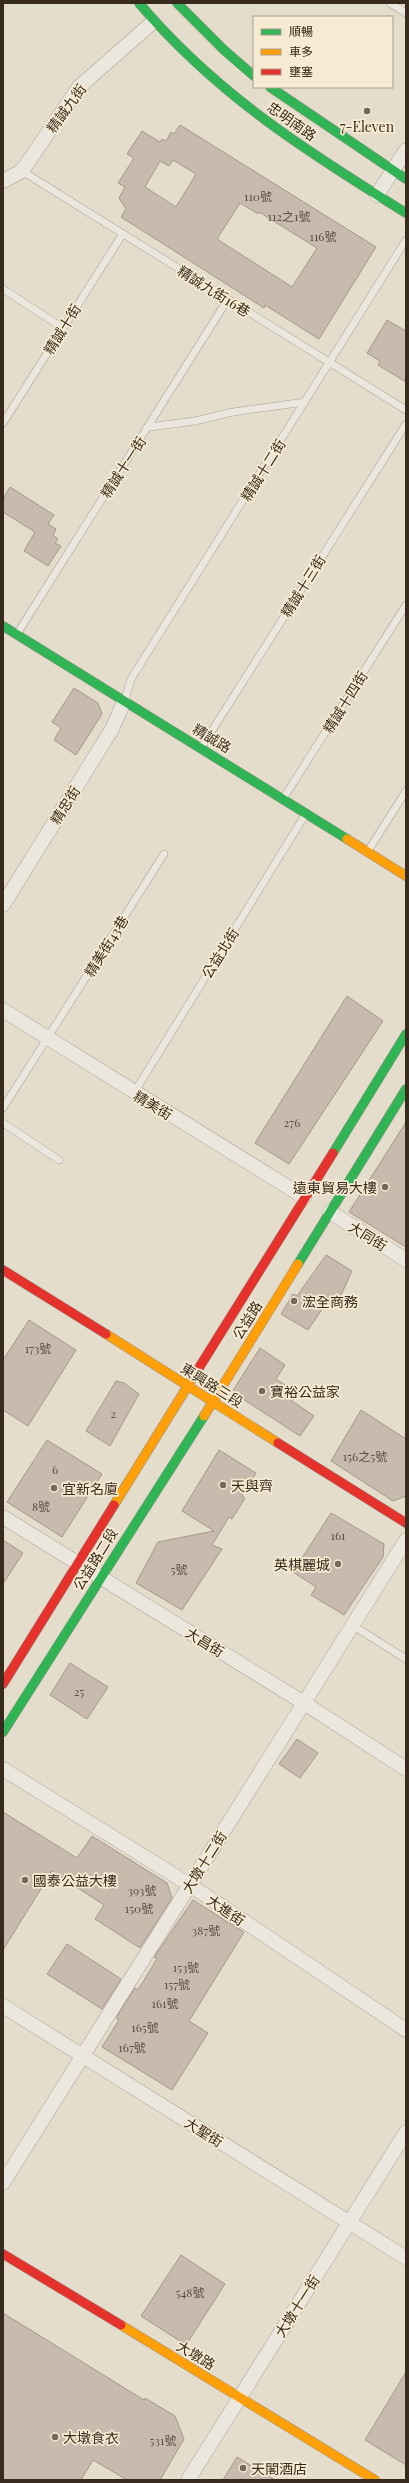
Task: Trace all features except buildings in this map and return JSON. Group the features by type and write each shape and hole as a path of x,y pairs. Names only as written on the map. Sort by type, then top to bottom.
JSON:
{"main road":[{"name":"忠明南路","path":"139,3 153,22 169,39 242,103 377,195 406,213"},
{"path":"177,3 224,50 253,75"},
{"name":"忠明南路","path":"271,88 406,179"},
{"name":"精誠路","path":"3,626 124,702 368,851 406,876"},
{"name":"公益路","path":"188,1386 308,1199 406,1034"},
{"name":"公益路","path":"213,1402 327,1210 406,1089"},
{"name":"東興路三段","path":"3,1270 406,1523"},
{"name":"公益路二段","path":"3,1684 188,1386"},
{"name":"公益路二段","path":"3,1732 100,1577 213,1402"},
{"name":"大墩路","path":"3,2254 375,2480"}],"street":[{"name":"精誠九街","path":"3,181 22,171 79,87 153,22"},
{"path":"377,195 406,150"},
{"name":"精忠街","path":"3,905 112,729 124,702"},
{"name":"精美街","path":"3,1010 134,1094 308,1199"},
{"name":"大同街","path":"327,1210 406,1260"},
{"name":"大昌街","path":"3,1517 304,1703 406,1769"},
{"name":"大墩十二街","path":"3,2183 406,1540"},
{"name":"大進街","path":"3,1769 190,1885 406,2030"},
{"name":"大聖街","path":"3,2006 406,2258"},
{"name":"大墩十一街","path":"188,2480 406,2132"}],"lane":[{"path":"390,3 406,13"},
{"name":"精誠九街16巷","path":"22,171 122,235 406,410"},
{"name":"精誠十街","path":"3,423 122,235"},
{"name":"精誠十二街","path":"124,702 131,678 406,240"},
{"path":"3,289 63,328"},
{"name":"精誠十一街","path":"16,634 149,427 228,299"},
{"path":"149,427 195,421 233,412 305,402"},
{"name":"精誠十三街","path":"200,748 406,424"},
{"name":"精誠十四街","path":"283,799 406,605"},
{"path":"368,851 406,792"},
{"name":"公益北街","path":"134,1094 306,813"},
{"name":"精美街43巷","path":"3,1108 164,854"},
{"path":"3,1124 59,1160"},
{"path":"352,1625 406,1659"}],"traffic: fast":[{"path":"139,3 168,36 199,65 264,119 333,167 406,213"},
{"path":"177,3 224,50 253,75"},
{"path":"271,88 406,179"},
{"path":"3,626 347,839"},
{"path":"333,1153 406,1034"},
{"path":"298,1264 406,1089"},
{"path":"3,1732 204,1416"}],"traffic: slow":[{"path":"347,839 406,876"},
{"path":"204,1416 298,1264"},
{"path":"106,1334 278,1443"},
{"path":"114,1505 197,1371"},
{"path":"121,2325 375,2480"}],"traffic: jam":[{"path":"197,1371 333,1153"},
{"path":"3,1270 106,1334"},
{"path":"278,1443 406,1523"},
{"path":"3,1684 114,1505"},
{"path":"3,2254 121,2325"}],"place":[{"name":"7-Eleven","path":"367,111"},
{"name":"遠東貿易大樓","path":"385,1187"},
{"name":"浤全商務","path":"294,1301"},
{"name":"寶裕公益家","path":"262,1391"},
{"name":"天與齊","path":"223,1485"},
{"name":"宜新名廈","path":"54,1488"},
{"name":"英棋麗城","path":"338,1564"},
{"name":"國泰公益大樓","path":"25,1880"},
{"name":"大墩食衣","path":"55,2437"},
{"name":"天閣酒店","path":"243,2468"}]}
